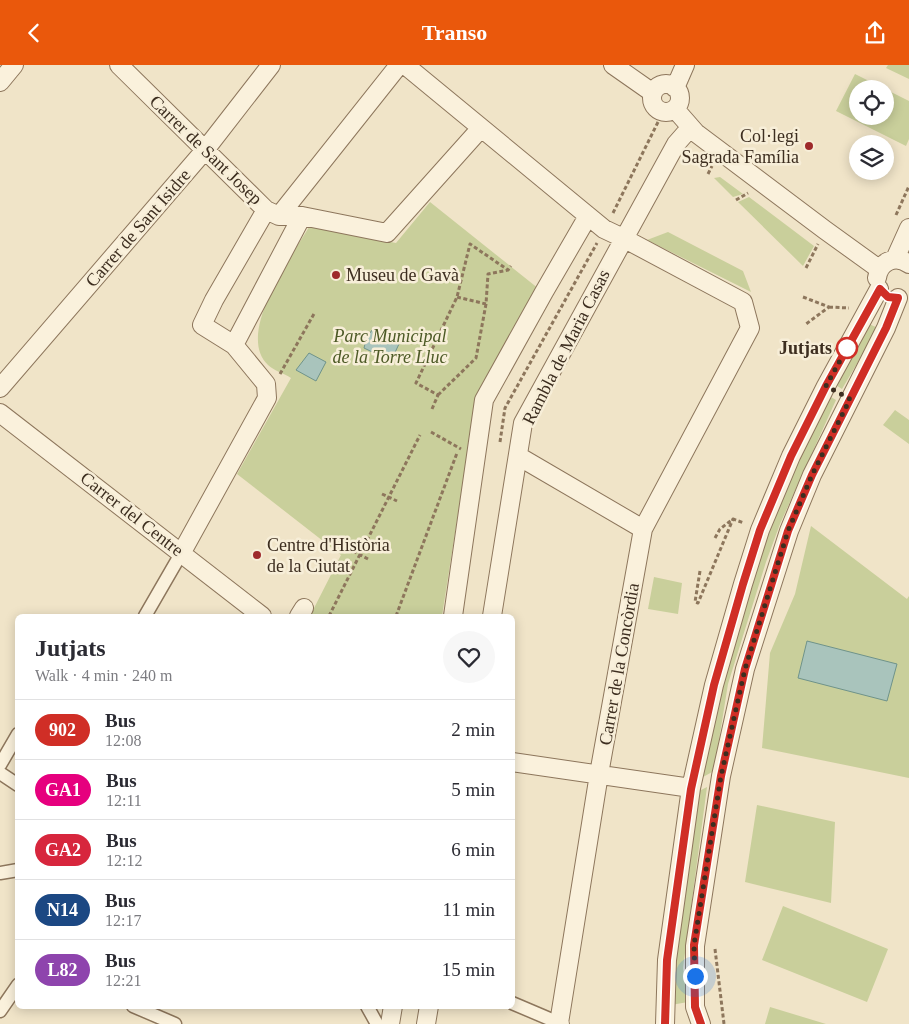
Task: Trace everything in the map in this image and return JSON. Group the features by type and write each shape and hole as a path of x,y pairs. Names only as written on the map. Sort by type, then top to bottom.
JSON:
{"street":[{"path":"0,82 14,65"},
{"name":"Carrer de Sant Josep","path":"119,65 272,213 302,216 387,233 482,128"},
{"name":"Carrer de Sant Isidre","path":"0,388 205,150 271,65"},
{"path":"146,614 267,398 266,384 234,345 202,325 214,300 272,213 399,65"},
{"path":"405,65 604,229 623,237"},
{"path":"613,65 654,93"},
{"path":"675,88 685,65"},
{"path":"663,85 671,85 675,88 680,97 675,109 665,112 658,109 653,103 656,89 663,85"},
{"path":"675,109 690,129 825,231 879,269"},
{"name":"Rambla de Maria Casas","path":"492,614 523,423 623,237 676,144 690,129"},
{"path":"234,345 302,216"},
{"path":"453,614 484,400 588,216"},
{"path":"905,297 888,297 880,289 877,277 879,269 883,264 902,261 909,228"},
{"name":"Carrer de la Concòrdia","path":"559,1024 643,529 750,327 743,303 623,237"},
{"path":"665,1024 667,960 691,789 714,685 743,584 760,530 791,456 826,386 880,289"},
{"path":"701,1024 695,1007 694,945 721,776 745,669 788,531 812,475 886,328 905,297"},
{"name":"Carrer del Centre","path":"0,413 259,614"},
{"path":"518,457 643,529"},
{"path":"0,765 15,739"},
{"path":"515,762 691,789"},
{"path":"0,773 15,783"},
{"path":"0,873 15,870"},
{"path":"0,1011 15,989"},
{"path":"515,1004 559,1024"},
{"path":"140,1009 175,1024"},
{"path":"369,1009 377,1024"},
{"path":"390,1024 392,1009"},
{"path":"426,1024 428,1009"}],"path":[{"path":"708,174 710,169"},
{"path":"894,219 909,186"},
{"path":"736,200 746,195"},
{"path":"432,409 438,395 476,358 486,304 488,274 510,268 470,245 457,297 416,383 438,395"},
{"path":"806,268 816,248"},
{"path":"457,297 486,304"},
{"path":"802,297 829,307 854,308"},
{"path":"806,325 829,307"},
{"path":"277,379 315,313"},
{"path":"329,614 420,435"},
{"path":"397,614 459,448"},
{"path":"382,494 397,501"},
{"path":"733,519 760,530"},
{"path":"715,538 720,529 733,519"},
{"path":"700,571 695,602 698,603 733,519"},
{"path":"353,551 368,559"},
{"path":"714,946 724,1024"}],"green space":[{"path":"888,65 909,65 909,79 886,68"},
{"path":"855,74 867,80 852,80"},
{"path":"849,86 849,118 836,111"},
{"path":"894,94 909,101 909,139 906,146 894,140 894,135 884,135 864,125 894,125"},
{"path":"720,177 743,194 733,197 714,178"},
{"path":"749,197 814,246 803,266 738,202"},
{"name":"Parc Municipal de la Torre Lluc","path":"430,202 539,289 475,405 442,614 311,614 341,555 237,474 291,378 270,367 260,351 258,334 262,315 280,275 309,227 396,243"},
{"path":"668,232 743,271 751,292 647,240"},
{"path":"869,324 878,328 842,389 834,384"},
{"path":"829,396 836,400 780,524 766,562 728,684 714,771 703,777 719,682 773,516"},
{"path":"895,410 909,420 909,444 883,425"},
{"path":"811,526 907,599 909,596 909,778 762,748 770,653 795,594"},
{"path":"654,577 682,583 678,614 648,609"},
{"path":"707,787 683,968 688,1002 671,1005 672,967 699,791"},
{"path":"757,805 835,822 831,903 745,882"},
{"path":"783,906 888,949 867,1002 762,960"},
{"path":"770,1007 826,1024 765,1024"}],"water":[{"path":"372,330 399,344 391,361 364,348 363,337"},
{"path":"309,353 326,362 316,381 296,370"},
{"path":"807,641 897,664 887,701 798,678"}],"bus line":[{"name":"902","path":"665,1024 667,960 691,789 714,685 743,584 760,530 791,456 826,386 880,289 888,297 898,298 886,328 812,475 788,531 745,669 721,776 694,945 695,1007 701,1024"}],"place":[{"name":"Col·legi Sagrada Família","path":"809,146"},
{"name":"Museu de Gavà","path":"336,275"},
{"name":"Jutjats","path":"847,348"},
{"name":"Centre d'Història de la Ciutat","path":"257,555"}],"route":[{"path":"695,976 694,945 721,776 745,669 788,531 812,475 850,399 826,386 847,348"}]}
